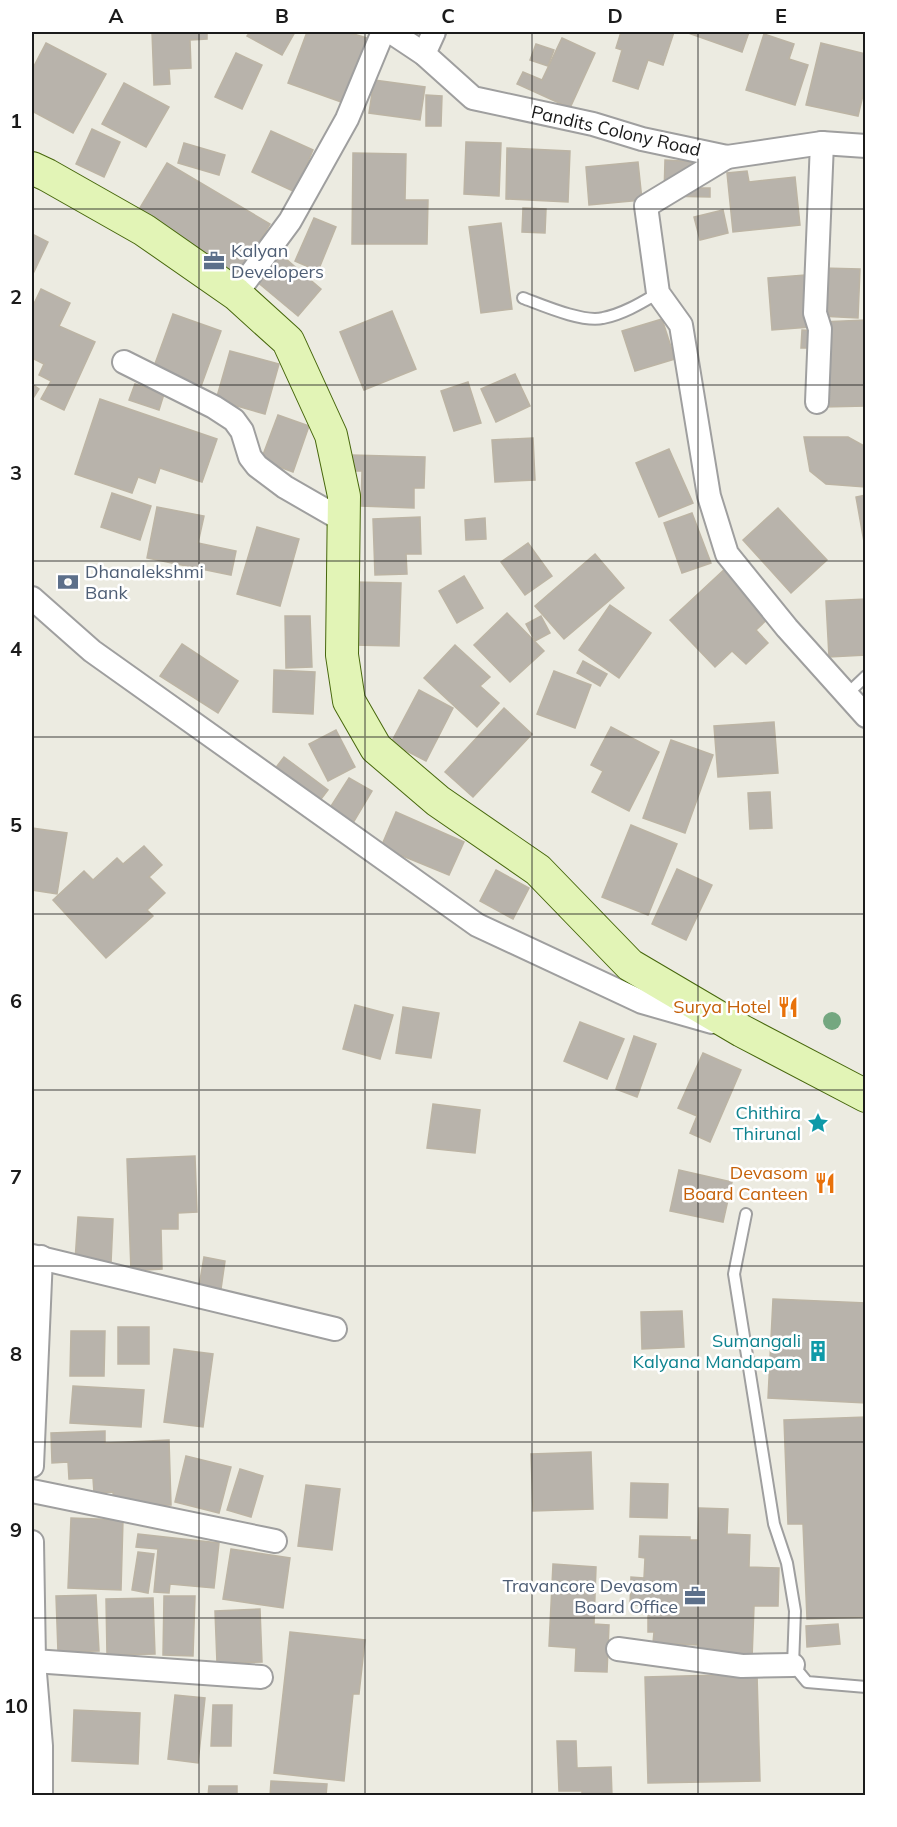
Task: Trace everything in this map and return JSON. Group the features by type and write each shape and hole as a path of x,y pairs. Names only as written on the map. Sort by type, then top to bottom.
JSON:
{"street":[{"path":"236,294 291,221 347,119 383,32"},
{"name":"Pandits Colony Road","path":"391,32 424,54 473,98 593,124 642,139 727,157 822,143 866,146"},
{"path":"424,54 434,32"},
{"path":"818,402 820,329 815,313 822,143"},
{"path":"727,157 646,206 658,293 681,326 709,496 727,554 787,628 866,716"},
{"path":"32,168 144,230 236,294 288,341 331,435 344,496 342,655 349,701 376,748 438,801 538,870 630,965 742,1031 866,1096"},
{"path":"124,362 214,407 234,420 242,431 250,457 257,466 285,487 344,521"},
{"path":"32,597 92,651 477,925 642,1002 742,1031"},
{"path":"32,1466 36,1257 335,1329"},
{"path":"32,1491 275,1541"},
{"path":"32,1542 36,1746 41,1796"},
{"path":"618,1649 742,1666 793,1665"},
{"path":"34,1661 261,1677"}],"lane":[{"path":"523,298 569,315 601,319 634,307 658,293"},
{"path":"846,695 866,676"},
{"path":"746,1214 734,1274 774,1524 787,1563 795,1611 793,1665 807,1682 866,1688"}],"building":[{"path":"152,32 207,32 207,39 190,40 191,68 169,69 170,84 154,85"},
{"path":"250,32 295,32 282,55 247,36"},
{"path":"307,32 347,32 367,38 344,103 288,83"},
{"path":"621,32 674,32 663,65 648,60 638,89 613,81 622,50 616,48"},
{"path":"689,32 749,32 742,52"},
{"path":"764,34 794,44 789,59 808,65 795,105 746,90"},
{"path":"562,38 595,53 570,108 517,84 523,72 542,80"},
{"path":"46,43 106,74 73,133 32,111 32,70"},
{"path":"821,43 866,54 866,83 858,116 806,105"},
{"path":"536,44 554,50 548,66 530,60"},
{"path":"236,53 262,65 242,109 215,97"},
{"path":"374,80 425,87 420,120 369,113"},
{"path":"124,83 169,107 146,147 102,124"},
{"path":"426,95 442,96 441,126 426,126"},
{"path":"92,129 120,142 104,177 76,164"},
{"path":"271,131 313,150 295,192 252,172"},
{"path":"466,142 501,143 499,196 464,194"},
{"path":"184,143 225,155 219,175 178,163"},
{"path":"507,148 570,151 568,202 506,199"},
{"path":"353,153 406,154 405,200 428,200 427,244 352,244"},
{"path":"665,160 698,162 697,188 710,188 710,197 664,196"},
{"path":"638,162 642,200 589,205 586,167"},
{"path":"167,163 270,224 236,281 138,211"},
{"path":"747,171 749,182 795,177 800,225 733,232 727,173"},
{"path":"523,208 546,209 545,233 522,232"},
{"path":"723,210 728,233 700,240 694,217"},
{"path":"314,218 336,227 318,271 295,261"},
{"path":"501,223 512,309 481,313 469,227"},
{"path":"32,234 48,242 32,276"},
{"path":"279,253 321,289 298,316 256,281"},
{"path":"822,268 860,269 858,318 820,316"},
{"path":"805,275 810,327 772,330 768,278"},
{"path":"41,289 70,303 59,326 95,342 64,410 41,399 51,381 39,375 44,364 32,358 32,308"},
{"path":"392,311 416,369 364,390 340,332"},
{"path":"173,314 221,331 200,389 152,372"},
{"path":"662,319 675,359 635,371 622,331"},
{"path":"866,320 866,406 823,407 821,322"},
{"path":"802,330 819,331 818,348 801,348"},
{"path":"230,351 279,364 265,414 216,400"},
{"path":"515,374 530,406 496,422 481,389"},
{"path":"468,382 481,423 454,431 441,391"},
{"path":"32,384 39,389 32,400"},
{"path":"135,384 164,394 159,410 129,400"},
{"path":"100,399 217,439 202,482 160,468 155,483 138,477 132,493 75,474"},
{"path":"278,415 309,426 293,472 261,460"},
{"path":"804,437 848,437 866,447 865,487 826,484 810,471"},
{"path":"533,438 535,480 495,482 492,440"},
{"path":"669,449 693,503 659,517 636,463"},
{"path":"351,455 425,457 424,488 414,488 414,508 361,506 362,471 351,471"},
{"path":"112,493 151,506 140,540 101,527"},
{"path":"866,495 866,553 856,497"},
{"path":"157,507 204,516 198,543 236,551 231,575 147,558"},
{"path":"778,508 827,560 791,593 743,540"},
{"path":"692,513 711,563 682,573 664,523"},
{"path":"420,517 421,554 406,554 407,574 375,575 373,519"},
{"path":"485,518 486,539 466,540 465,520"},
{"path":"257,527 299,539 280,606 237,594"},
{"path":"528,543 552,576 525,595 501,562"},
{"path":"595,554 624,588 564,639 535,606"},
{"path":"728,566 774,613 756,630 768,643 746,664 732,651 715,667 670,620"},
{"path":"464,576 483,608 457,623 439,591"},
{"path":"354,582 401,583 399,646 353,645"},
{"path":"866,599 866,655 829,657 826,601"},
{"path":"610,605 651,633 619,678 579,650"},
{"path":"507,613 544,651 510,682 474,645"},
{"path":"285,616 310,616 312,667 286,668"},
{"path":"541,616 550,633 535,641 526,624"},
{"path":"182,644 238,681 218,713 160,676"},
{"path":"455,645 490,677 480,686 499,703 477,727 424,678"},
{"path":"583,661 607,674 600,686 577,673"},
{"path":"274,670 315,672 313,714 273,712"},
{"path":"554,671 591,685 575,728 537,714"},
{"path":"419,690 453,708 426,761 391,743"},
{"path":"504,708 532,734 473,797 445,772"},
{"path":"774,722 778,773 718,777 714,726"},
{"path":"611,727 659,752 629,811 592,792 603,771 591,765"},
{"path":"336,730 355,767 328,781 309,744"},
{"path":"671,740 713,755 685,833 643,818"},
{"path":"284,757 328,790 315,807 271,774"},
{"path":"349,778 372,791 350,828 326,814"},
{"path":"770,792 772,828 750,829 748,793"},
{"path":"396,812 464,842 449,875 381,847"},
{"path":"631,825 677,844 648,915 602,897"},
{"path":"32,828 67,833 57,894 32,890"},
{"path":"144,846 162,865 149,877 165,893 147,910 153,916 106,958 53,900 84,871 93,880 117,858 123,864"},
{"path":"677,869 712,885 686,940 652,924"},
{"path":"496,870 529,888 513,919 480,901"},
{"path":"355,1005 393,1015 380,1059 343,1049"},
{"path":"403,1007 439,1013 431,1058 396,1053"},
{"path":"580,1022 624,1039 607,1079 564,1061"},
{"path":"634,1036 656,1044 637,1097 616,1089"},
{"path":"703,1053 741,1070 710,1142 690,1133 697,1116 678,1108"},
{"path":"433,1104 480,1110 475,1153 427,1148"},
{"path":"195,1156 197,1212 178,1213 178,1229 161,1229 162,1269 131,1271 127,1159"},
{"path":"679,1170 732,1182 723,1222 670,1211"},
{"path":"78,1217 113,1219 111,1263 75,1261"},
{"path":"204,1257 225,1261 221,1289 199,1286"},
{"name":"Sumangali Kalyana Mandapam","path":"773,1299 866,1303 866,1403 768,1398"},
{"path":"682,1311 684,1347 642,1349 641,1312"},
{"path":"118,1327 149,1327 149,1364 118,1364"},
{"path":"71,1331 105,1331 104,1376 70,1376"},
{"path":"174,1349 213,1354 203,1427 164,1422"},
{"path":"73,1386 144,1390 141,1427 70,1423"},
{"path":"866,1417 866,1617 807,1619 803,1524 788,1524 784,1420"},
{"path":"105,1431 105,1443 169,1440 171,1505 114,1507 113,1492 94,1493 93,1478 69,1479 68,1462 52,1463 51,1433"},
{"path":"591,1452 593,1509 533,1511 531,1454"},
{"path":"186,1456 231,1467 219,1513 175,1502"},
{"path":"240,1469 263,1476 251,1517 227,1510"},
{"path":"631,1483 668,1484 667,1518 630,1517"},
{"path":"306,1485 340,1489 332,1550 298,1546"},
{"path":"699,1508 728,1509 727,1534 750,1535 749,1567 779,1568 778,1606 754,1606 752,1659 698,1657 698,1645 653,1643 654,1632 648,1632 648,1605 630,1605 631,1577 644,1578 645,1558 639,1557 640,1536 690,1537 690,1540 698,1540"},
{"path":"71,1518 123,1520 121,1590 68,1588"},
{"path":"138,1534 219,1543 214,1588 170,1584 169,1593 154,1592 158,1549 136,1547"},
{"path":"231,1549 290,1558 283,1608 223,1599"},
{"path":"138,1552 154,1554 148,1593 132,1590"},
{"path":"553,1564 596,1567 594,1624 609,1625 607,1672 575,1671 576,1648 549,1646"},
{"path":"96,1595 99,1651 58,1652 56,1596"},
{"path":"164,1596 195,1596 193,1656 163,1655"},
{"path":"153,1598 155,1654 107,1655 106,1599"},
{"path":"260,1609 262,1662 217,1663 215,1611"},
{"path":"838,1624 840,1644 807,1647 806,1626"},
{"path":"290,1632 365,1640 359,1694 353,1694 344,1781 274,1773"},
{"path":"757,1674 760,1781 648,1783 645,1677"},
{"path":"175,1695 205,1698 198,1763 168,1759"},
{"path":"213,1705 232,1705 231,1746 211,1746"},
{"path":"74,1710 140,1713 138,1764 72,1761"},
{"path":"557,1741 576,1741 577,1768 611,1767 612,1796 582,1796 582,1791 559,1791"},
{"path":"271,1781 327,1784 326,1796 270,1796"},
{"path":"209,1786 237,1786 237,1796 208,1796"}],"place":[{"name":"Kalyan Developers","path":"214,261"},
{"name":"Dhanalekshmi Bank","path":"68,582"},
{"name":"Surya Hotel","path":"788,1007"},
{"name":"Chithira Thirunal","path":"818,1123"},
{"name":"Devasom Board Canteen","path":"825,1183"},
{"name":"Sumangali Kalyana Mandapam","path":"818,1351"},
{"name":"Travancore Devasom Board Office","path":"695,1596"}]}
